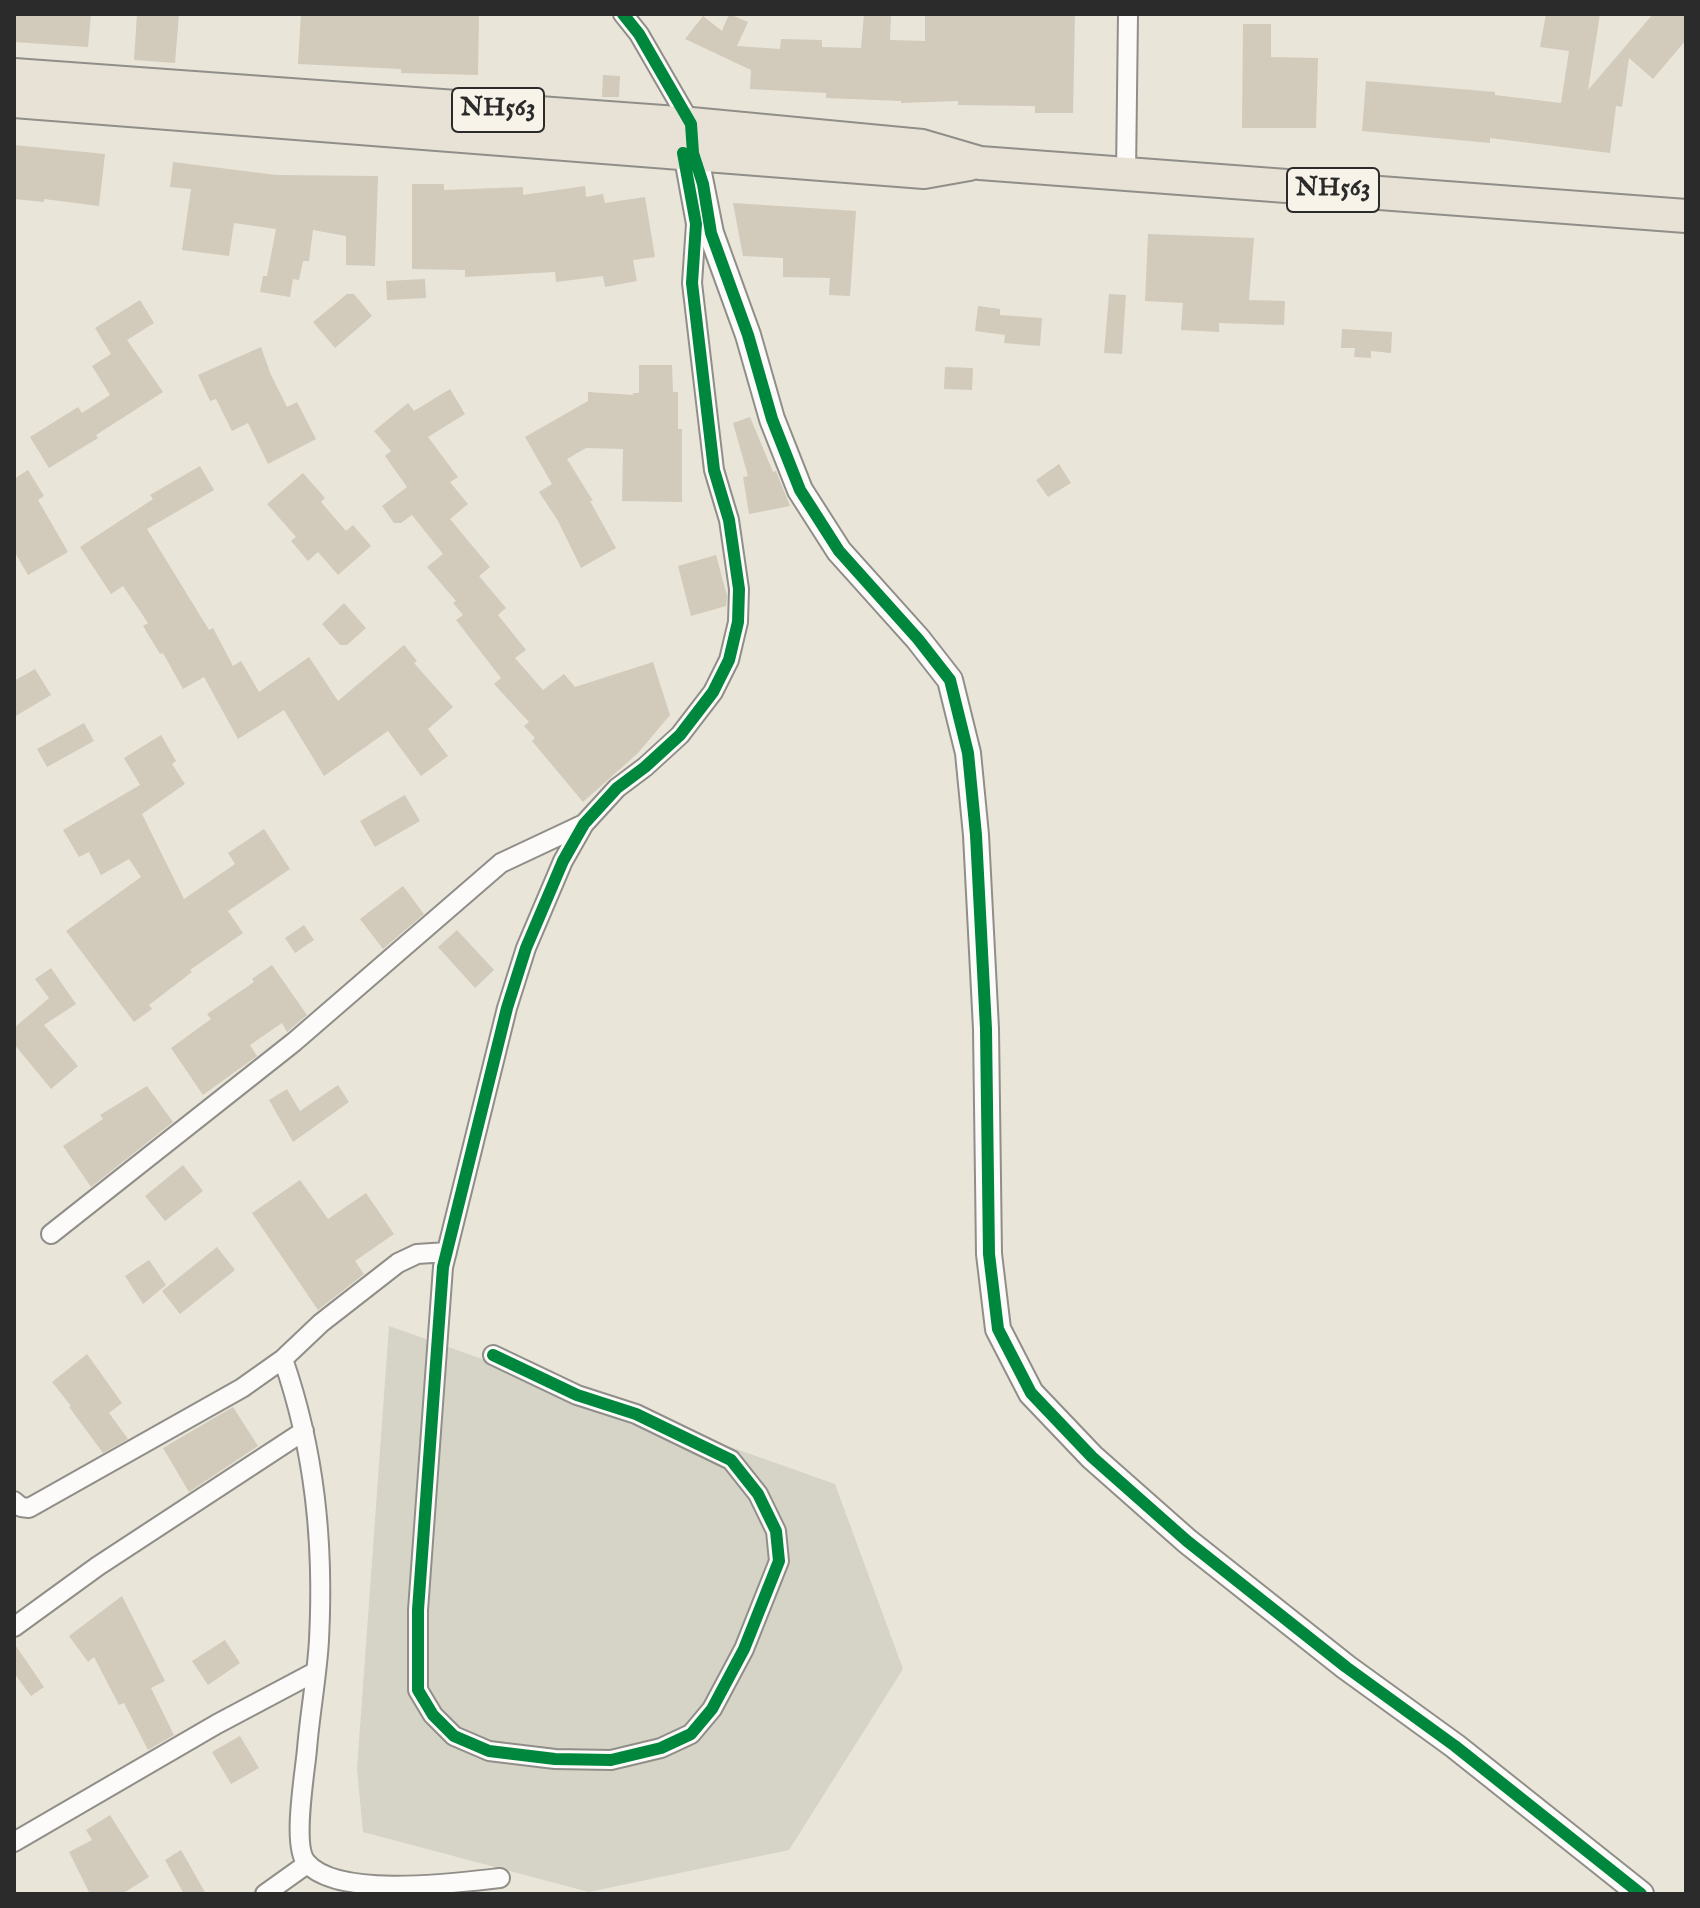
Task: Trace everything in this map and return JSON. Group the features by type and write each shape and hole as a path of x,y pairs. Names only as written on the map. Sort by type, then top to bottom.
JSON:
{"highway":[{"name":"NH563","path":"14,75 689,143 924,172 980,163 1686,216"},
{"name":"NH563","path":"14,101 689,143"}],"street":[{"path":"623,14 639,34 689,143 703,184 711,233 748,335 772,419 800,490 839,551 918,639 950,680 968,753 976,835 986,1029 989,1254 998,1329 1031,1393 1092,1457 1187,1541 1346,1667 1455,1746 1641,1894"},
{"path":"1126,174 1128,14"},
{"path":"493,1355 577,1395 636,1414 731,1460 758,1494 776,1531 779,1561 744,1649 712,1709 691,1734 661,1748 611,1760 555,1759 489,1751 454,1736 433,1715 418,1690 418,1610 443,1267 507,1008 526,948 563,861 584,824 617,788 680,735 713,692 729,660 738,622 739,589 729,520 714,470 692,283 696,224 689,143"},
{"path":"51,1234 294,1042 501,863 584,824"},
{"path":"14,1501 21,1507 29,1508 242,1388 283,1359 321,1323 398,1263 417,1254 447,1252"},
{"path":"283,1359 314,1477 319,1547 320,1601 299,1843 307,1864 341,1888 500,1878"},
{"path":"14,1627 98,1566 304,1431"},
{"path":"14,1842 217,1724 315,1672"},
{"path":"265,1894 307,1864"}],"shaded area":[{"path":"389,1326 835,1484 903,1669 789,1850 589,1892 363,1832 357,1769"}],"building":[{"path":"14,14 91,14 88,47 14,42"},
{"path":"137,14 179,14 175,63 134,60"},
{"path":"301,14 479,14 478,75 401,73 401,69 298,64"},
{"path":"729,14 748,22 737,46 780,49 781,39 822,40 822,47 861,48 864,14 891,14 890,40 925,41 925,14 1075,14 1073,113 1035,113 1035,106 958,105 958,101 901,103 826,98 826,93 750,89 751,70 685,39 703,16 722,31"},
{"path":"1546,14 1600,14 1588,90 1653,14 1686,14 1686,40 1653,79 1629,58 1622,107 1616,106 1610,153 1490,138 1490,143 1362,131 1366,81 1495,92 1495,95 1561,103 1569,51 1540,47"},
{"path":"1243,24 1271,24 1271,57 1318,58 1316,128 1242,128"},
{"path":"603,75 620,76 619,97 602,97"},
{"path":"14,145 105,154 99,206 44,199 44,202 14,199"},
{"path":"173,162 276,175 378,176 375,266 346,265 346,236 313,230 309,261 303,261 299,280 293,279 290,297 260,292 263,276 267,276 276,229 234,223 229,256 182,250 191,189 170,187"},
{"path":"412,184 444,184 444,190 523,187 523,195 585,186 586,197 603,194 605,203 645,197 655,257 633,260 637,281 605,287 603,276 556,282 555,272 465,277 465,270 412,269"},
{"path":"733,203 856,211 850,296 829,295 830,278 783,277 783,258 743,256"},
{"path":"1148,234 1254,238 1249,300 1285,301 1284,325 1219,323 1219,332 1181,330 1183,303 1145,301"},
{"path":"425,279 426,298 387,300 386,281"},
{"path":"347,294 354,294 372,316 335,348 313,322"},
{"path":"1109,294 1126,295 1122,354 1104,353"},
{"path":"140,300 154,323 127,340 163,392 49,468 30,437 78,407 82,413 110,395 92,366 111,354 95,328"},
{"path":"978,306 1000,309 1000,315 1042,318 1040,346 1004,343 1005,335 975,331"},
{"path":"1342,329 1392,332 1391,353 1371,351 1371,358 1354,357 1355,348 1341,348"},
{"path":"261,347 287,407 297,402 316,439 268,464 248,423 232,431 216,399 210,401 198,375"},
{"path":"639,365 672,365 673,392 678,392 678,429 682,429 682,502 622,501 623,449 586,448 567,459 593,501 590,501 616,548 581,568 558,521 539,492 552,484 525,437 588,401 588,392 639,393"},
{"path":"945,367 973,368 972,390 944,389"},
{"path":"450,389 465,414 428,437 458,477 450,482 468,504 450,519 490,567 479,576 506,608 498,615 526,650 515,658 543,690 564,674 575,687 653,662 670,715 638,753 583,802 532,741 535,738 524,726 529,722 494,684 501,678 456,620 463,615 453,603 456,601 427,567 443,554 412,515 401,523 394,523 382,506 407,487 385,456 391,451 374,431 408,403 414,411"},
{"path":"750,417 790,506 749,514 743,477 748,476 733,423"},
{"path":"1059,464 1071,483 1048,497 1036,480"},
{"path":"200,466 214,490 147,529 209,630 213,628 233,666 241,661 259,692 309,657 338,701 404,645 417,661 414,663 453,707 428,729 448,756 421,776 388,731 324,776 284,710 238,739 204,677 183,689 163,653 160,654 143,626 148,623 123,586 111,594 80,547 153,499 150,495"},
{"path":"28,470 44,496 38,500 68,552 28,575 14,551 14,479"},
{"path":"303,473 325,498 321,502 346,531 353,525 371,546 338,575 318,552 308,561 291,541 296,537 267,504"},
{"path":"716,555 727,596 726,606 691,616 678,566"},
{"path":"344,603 366,628 347,645 340,645 322,624"},
{"path":"35,669 51,695 14,717 14,681"},
{"path":"84,723 94,741 47,767 37,749"},
{"path":"161,735 176,761 172,764 185,784 142,814 184,899 235,864 228,853 264,829 290,869 228,911 243,933 190,970 192,972 149,1005 152,1009 134,1022 66,931 141,877 129,859 101,875 89,852 79,857 63,830 140,785 124,758"},
{"path":"405,795 420,821 375,847 360,821"},
{"path":"403,886 424,914 383,949 360,919"},
{"path":"304,925 314,940 295,953 285,938"},
{"path":"457,930 494,970 475,988 438,947"},
{"path":"272,965 307,1015 287,1032 282,1023 250,1045 257,1056 203,1095 171,1048 211,1019 207,1014 254,982 252,979"},
{"path":"51,968 76,1004 44,1025 78,1066 51,1089 14,1044 14,1028 49,998 35,979"},
{"path":"338,1085 349,1102 293,1142 269,1100 287,1089 300,1111"},
{"path":"147,1086 173,1122 91,1187 63,1146 103,1119 100,1115"},
{"path":"183,1165 203,1191 165,1221 145,1196"},
{"path":"300,1180 328,1219 366,1193 394,1234 355,1261 364,1274 318,1310 252,1213"},
{"path":"217,1247 235,1270 180,1314 162,1291"},
{"path":"149,1260 166,1285 143,1304 125,1276"},
{"path":"87,1354 122,1403 109,1413 128,1439 103,1453 52,1382"},
{"path":"233,1407 258,1446 189,1492 163,1448"},
{"path":"122,1596 165,1681 151,1688 174,1735 148,1750 124,1703 119,1705 94,1657 88,1662 69,1636"},
{"path":"225,1640 240,1663 208,1685 192,1661"},
{"path":"14,1643 44,1687 31,1696 14,1673"},
{"path":"240,1736 259,1768 231,1784 212,1752"},
{"path":"110,1815 149,1877 122,1894 90,1894 69,1852 92,1840 86,1830"},
{"path":"181,1850 206,1894 184,1894 165,1860"}],"cycle path":[{"path":"623,14 639,34 691,124 693,153 703,184 711,233 748,335 772,419 800,490 839,551 918,639 950,680 968,753 976,835 986,1029 989,1254 998,1329 1031,1393 1092,1457 1187,1541 1346,1667 1455,1746 1641,1894"},
{"path":"493,1355 577,1395 636,1414 731,1460 758,1494 776,1531 779,1561 744,1649 712,1709 691,1734 661,1748 611,1760 555,1759 489,1751 454,1736 433,1715 418,1690 418,1610 443,1267 507,1008 526,948 563,861 584,824 617,788 680,735 713,692 729,660 738,622 739,589 729,520 714,470 692,283 696,224 683,153"}]}
